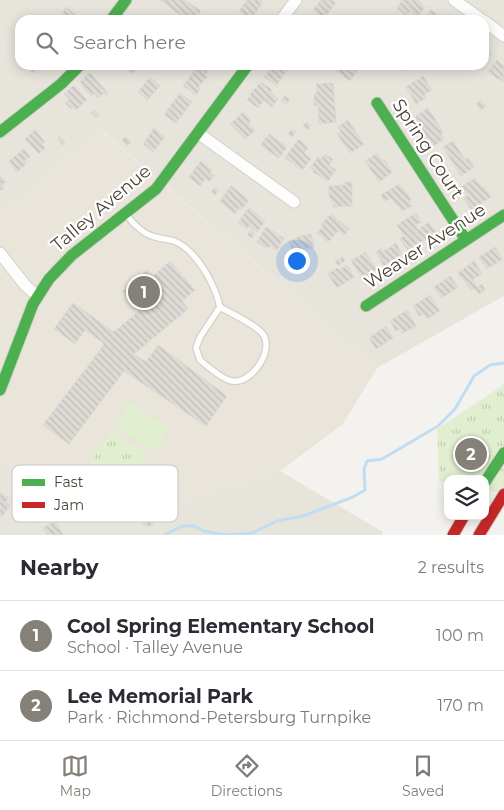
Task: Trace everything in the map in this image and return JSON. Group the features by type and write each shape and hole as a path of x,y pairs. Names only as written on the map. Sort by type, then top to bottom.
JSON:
{"main road":[{"path":"115,15 126,0"},
{"path":"0,132 61,84 75,70"},
{"name":"Talley Avenue","path":"1,387 38,296 49,279 61,265 156,189 244,70"},
{"name":"Spring Court","path":"377,103 466,240"},
{"name":"Weaver Avenue","path":"366,306 504,215"},
{"path":"489,476 504,452"},
{"path":"479,535 504,494"},
{"path":"453,535 462,520"}],"street":[{"path":"285,15 296,0"},
{"path":"454,0 475,15"},
{"path":"489,25 504,36"},
{"path":"198,133 294,202"},
{"path":"0,253 25,285 38,296"}],"lane":[{"path":"125,213 137,227 147,234 173,240 187,250 211,282 217,293 220,307 200,337 196,348 200,360 231,381 241,381 252,374 266,353 267,342 261,332 220,307"}],"shaded area":[{"path":"0,0 504,0 504,296 377,368 100,129 0,216"},
{"path":"99,129 377,368 343,424 280,471 178,502 178,465 12,466 0,459 0,216"},
{"path":"0,459 12,466 12,522 178,522 178,502 280,471 383,532 382,535 0,535"}],"green space":[{"path":"504,383 504,493 489,491 489,475 444,475 444,482 439,481 437,429"},
{"path":"131,402 169,429 153,452 115,425"},
{"path":"112,431 147,454 139,465 89,465"}],"building":[{"path":"160,0 185,0 201,11 198,15 180,15"},
{"path":"247,0 260,0 263,2 254,15 245,15 239,11"},
{"path":"321,0 332,0 336,3 326,15 320,15 313,10"},
{"path":"402,0 418,0 425,7 419,15 415,15 410,11 405,15 397,8"},
{"path":"66,7 76,15 62,15"},
{"path":"431,10 438,15 427,15"},
{"path":"497,60 504,66 503,82 488,72"},
{"path":"195,70 206,70 208,72 196,95 183,86"},
{"path":"269,70 287,70 276,86 264,77"},
{"path":"335,70 358,70 350,81"},
{"path":"90,73 108,93 106,95 104,93 98,98 94,93 91,96 81,85 80,82"},
{"path":"423,76 432,90 424,94 426,98 416,104 406,87"},
{"path":"150,77 160,86 147,100 138,92"},
{"path":"261,82 272,90 270,92 278,99 272,107 264,100 258,108 247,100"},
{"path":"333,83 336,122 319,124 318,105 314,106 314,94 317,94 316,84"},
{"path":"74,85 87,100 76,110 73,107 71,109 65,103 69,99 64,94"},
{"path":"180,93 192,102 176,123 164,115"},
{"path":"285,96 290,100 286,104 281,100"},
{"path":"480,100 486,106 481,110 476,104"},
{"path":"428,108 443,132 441,134 444,139 432,147 415,117"},
{"path":"94,110 99,115 96,118 91,113"},
{"path":"243,112 251,121 248,123 255,131 245,139 230,124"},
{"path":"348,120 364,144 350,153 337,134 341,132 338,127"},
{"path":"306,122 311,125 308,130 303,126"},
{"path":"154,128 165,137 153,152 143,144"},
{"path":"35,130 45,142 42,144 45,148 39,154 25,139"},
{"path":"291,130 296,132 292,137 288,134"},
{"path":"269,134 287,147 279,158 261,145"},
{"path":"60,136 65,143 62,145 57,138"},
{"path":"125,137 131,142 127,146 122,140"},
{"path":"298,140 308,148 304,153 311,159 302,170 285,158"},
{"path":"453,141 465,160 468,158 474,167 461,176 443,147"},
{"path":"24,149 30,157 24,161 26,164 17,172 9,161"},
{"path":"377,153 382,161 384,159 392,172 379,182 365,161"},
{"path":"325,154 333,159 329,165 336,170 328,181 310,168 318,157 321,159"},
{"path":"201,161 212,170 210,173 214,176 209,182 205,179 200,186 189,177"},
{"path":"0,175 6,182 2,185 4,188 0,191"},
{"path":"475,178 491,197 471,210 464,198 467,196 461,187"},
{"path":"345,182 352,182 352,206 333,207 333,201 329,198 329,186 345,185"},
{"path":"399,184 411,199 409,201 412,206 402,211 391,198 385,201 381,195"},
{"path":"231,186 249,200 235,214 220,201"},
{"path":"215,188 219,190 215,195 211,192"},
{"path":"249,208 265,221 257,232 249,226 247,229 238,222"},
{"path":"416,213 421,222 415,225 418,230 429,222 436,233 407,250 400,238 404,236 397,225"},
{"path":"331,214 349,229 344,235 339,230 328,242 317,233 323,226 321,224"},
{"path":"266,227 284,238 277,250 270,246 268,249 257,242"},
{"path":"251,230 255,234 252,238 247,235"},
{"path":"311,234 314,247 293,253 289,241"},
{"path":"396,243 402,254 384,266 376,252 381,248 383,252"},
{"path":"495,247 503,259 487,269 479,257"},
{"path":"365,252 377,269 362,277 351,261"},
{"path":"343,257 345,261 338,266 335,261"},
{"path":"170,261 195,290 182,301 188,309 134,354 146,362 158,345 227,396 206,426 124,371 69,444 43,425 104,345 85,330 75,344 54,329 73,303 114,332 139,311 123,291 147,270 153,276"},
{"path":"474,261 482,274 473,279 477,287 482,284 485,290 479,294 475,289 471,290 458,273"},
{"path":"347,265 354,277 337,288 328,274 337,268 339,270"},
{"path":"450,276 458,287 442,298 434,287"},
{"path":"430,295 440,311 427,319 424,314 419,316 413,306"},
{"path":"407,310 416,326 409,330 406,325 408,330 402,334 399,329 396,331 390,321"},
{"path":"386,326 393,338 376,349 369,338"},
{"path":"0,492 9,498 5,503 10,505 2,517 0,515"},
{"path":"56,522 63,535 47,535 43,528"},
{"path":"144,522 153,522 153,526 143,525"}],"waterway":[{"path":"164,535 183,526 194,526 203,531 226,535 252,533 277,521 303,516 353,497 365,490 364,469 367,461 382,459 438,426 455,409 474,376 490,365 504,363"}],"traffic: fast":[{"path":"115,15 126,0"},
{"path":"0,132 61,84 75,70"},
{"path":"0,390 33,304 49,279 72,255 156,189 244,70"},
{"path":"377,103 466,240"},
{"path":"366,306 504,215"},
{"path":"489,476 504,453"}],"traffic: jam":[{"path":"479,535 504,494"},
{"path":"453,535 462,520"}],"place":[{"name":"Cool Spring Elementary School","path":"144,292"},
{"name":"Lee Memorial Park","path":"471,454"}]}
